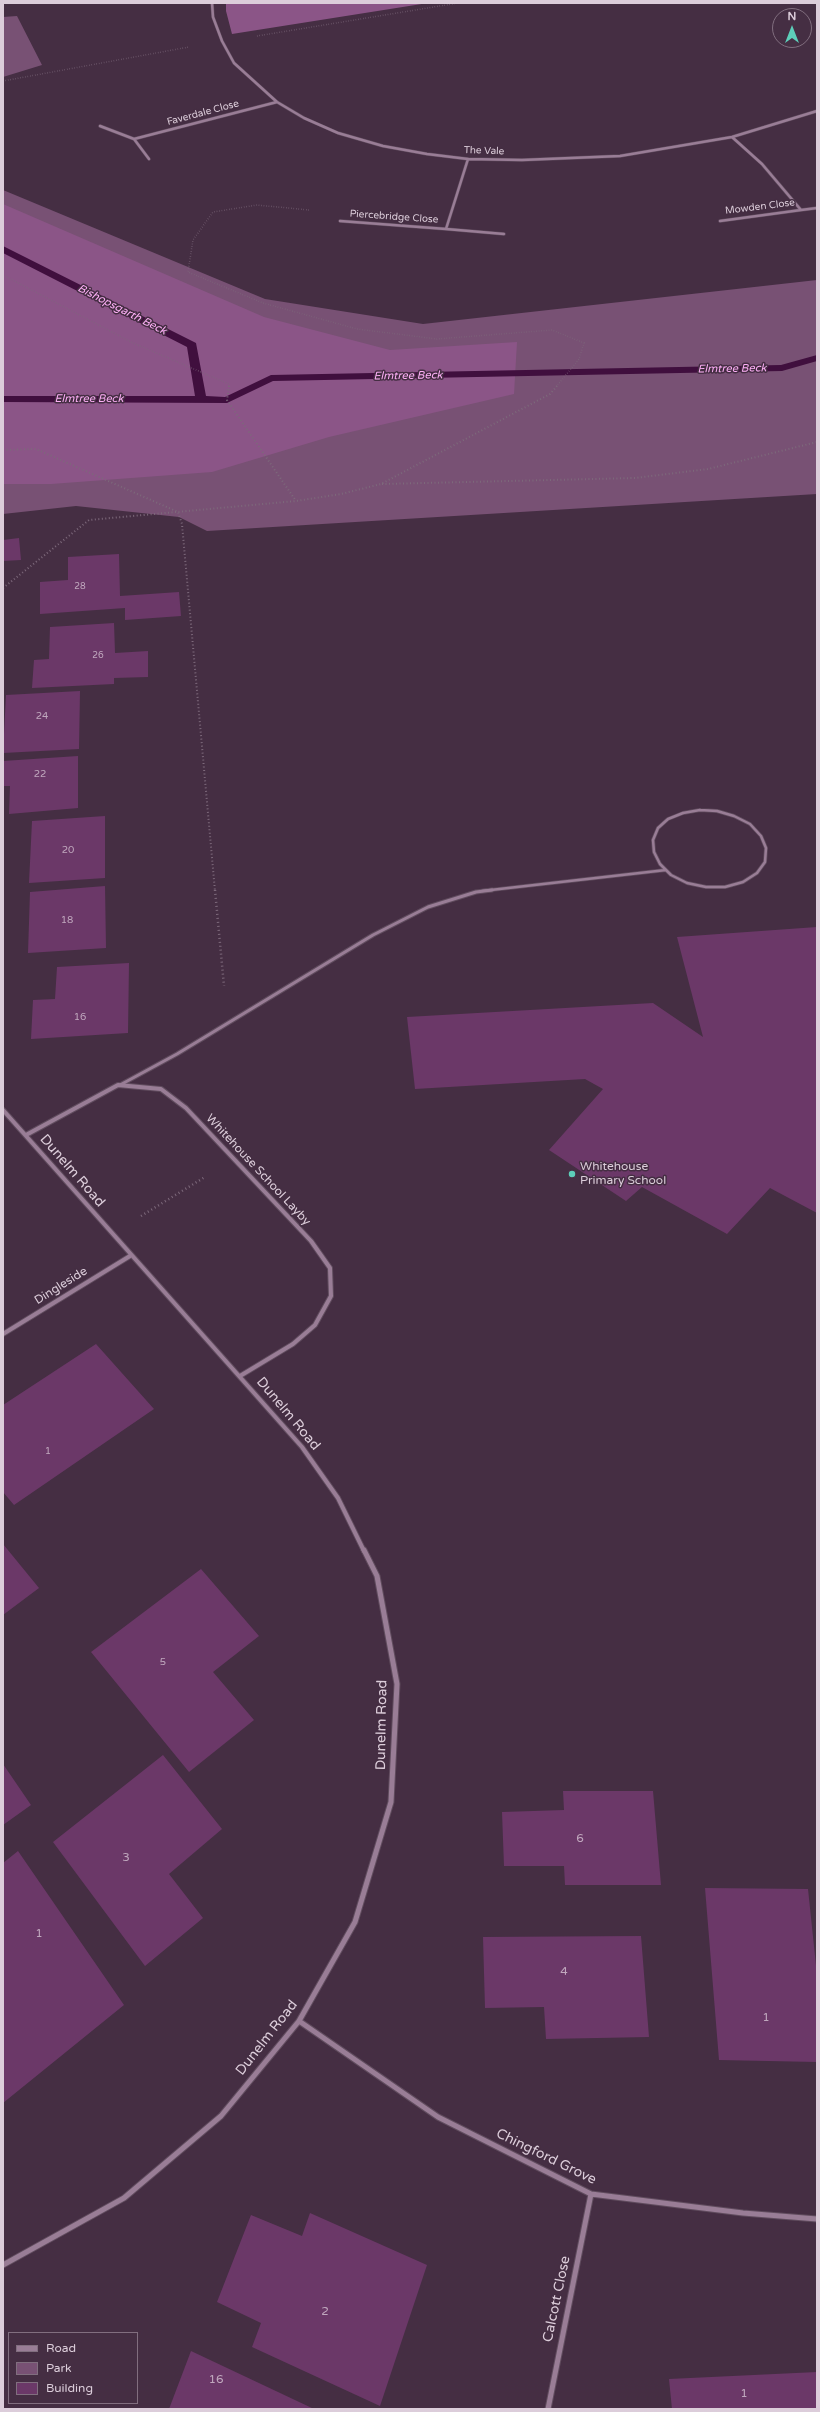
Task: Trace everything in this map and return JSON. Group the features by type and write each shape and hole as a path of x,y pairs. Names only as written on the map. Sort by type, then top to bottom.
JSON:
{"street":[{"name":"The Vale","path":"212,3 213,17 222,41 234,62 277,102 304,118 360,139 420,153 468,159 572,159 620,156 677,148 732,137 817,111"},
{"name":"Faverdale Close","path":"134,140 277,102"},
{"path":"100,126 134,140 149,159"},
{"name":"Mowden Close","path":"732,137 762,164 801,210"},
{"name":"Piercebridge Close","path":"446,229 468,159"},
{"name":"Mowden Close","path":"720,220 817,208"},
{"name":"Piercebridge Close","path":"340,220 504,234"},
{"path":"26,1136 118,1085"},
{"name":"Whitehouse School Layby","path":"118,1085 161,1090 186,1108 311,1241 330,1268 331,1296 316,1325 293,1344 240,1376"},
{"name":"Dunelm Road","path":"3,1110 130,1256 240,1376 302,1447 338,1498 378,1576 396,1684 391,1802 355,1922 299,2021 221,2116 124,2198 3,2265"},
{"name":"Dingleside","path":"3,1334 130,1256"},
{"name":"Chingford Grove","path":"299,2021 438,2117 591,2194 743,2213 817,2219"},
{"name":"Calcott Close","path":"548,2409 591,2194"}],"lane":[{"path":"118,1085 177,1054 373,935 428,907 476,892 628,876 666,870 687,883 706,887 725,887 743,882 757,873 765,862 766,848 761,836 750,824 734,816 718,811 700,810 683,813 668,819 658,828 653,840 654,852 660,864 666,870"}],"path":[{"path":"340,220 336,212 257,206 213,212 193,240 188,272 263,303 357,329 437,339 552,330 584,343 579,359 550,394 381,484"},
{"path":"3,275 133,343 229,384 227,400 296,501"},
{"path":"3,588 89,520 296,501 341,494 381,484 635,478 708,469 767,456 817,442"},
{"path":"3,450 36,449 178,512 182,524 224,989"},
{"path":"137,1218 208,1176"}],"green space":[{"path":"17,16 42,65 3,77 3,17"},
{"path":"3,190 265,299 423,324 817,280 817,494 207,531 179,517 76,506 3,514"}],"shaded area":[{"path":"226,3 428,3 232,34 226,11"},
{"path":"3,204 264,317 390,350 517,342 514,394 329,437 212,472 51,484 3,484"}],"building":[{"path":"19,538 21,560 3,561 3,540"},
{"path":"119,554 120,596 179,592 181,616 125,620 125,608 40,614 40,582 68,580 68,557"},
{"path":"114,623 115,653 148,651 148,677 114,678 114,684 32,688 34,660 49,659 50,627"},
{"path":"80,691 79,749 3,753 6,695"},
{"path":"78,756 78,808 9,814 10,786 3,786 3,761"},
{"path":"105,816 105,878 29,883 32,821"},
{"path":"105,886 106,948 28,953 30,892"},
{"path":"817,927 817,1213 770,1188 727,1234 642,1187 626,1201 549,1150 603,1089 585,1079 415,1089 407,1017 653,1003 703,1037 677,937"},
{"path":"129,963 128,1033 31,1039 33,1000 55,999 57,967"},
{"path":"96,1344 154,1409 14,1505 3,1492 3,1405"},
{"path":"3,1544 39,1588 3,1615"},
{"path":"201,1569 259,1636 213,1672 254,1720 189,1772 91,1652"},
{"path":"163,1755 222,1829 169,1874 203,1918 145,1966 53,1842"},
{"path":"3,1764 31,1805 3,1825"},
{"path":"563,1791 653,1791 661,1885 565,1885 564,1866 504,1866 502,1812 564,1810"},
{"path":"18,1851 124,2005 3,2103 3,1863"},
{"path":"705,1888 808,1889 817,1975 817,2062 719,2060"},
{"path":"641,1936 649,2037 546,2039 544,2007 485,2008 483,1937"},
{"path":"310,2213 427,2265 380,2406 252,2347 261,2323 217,2302 251,2215 302,2236"},
{"path":"191,2351 314,2409 169,2409"},
{"path":"817,2372 817,2409 672,2409 669,2379"}],"waterway":[{"name":"Bishopsgarth Beck","path":"3,249 192,345 201,399"},
{"name":"Elmtree Beck","path":"3,399 227,400 271,378 782,368 817,358"}],"place":[{"name":"Whitehouse Primary School","path":"572,1174"}]}
